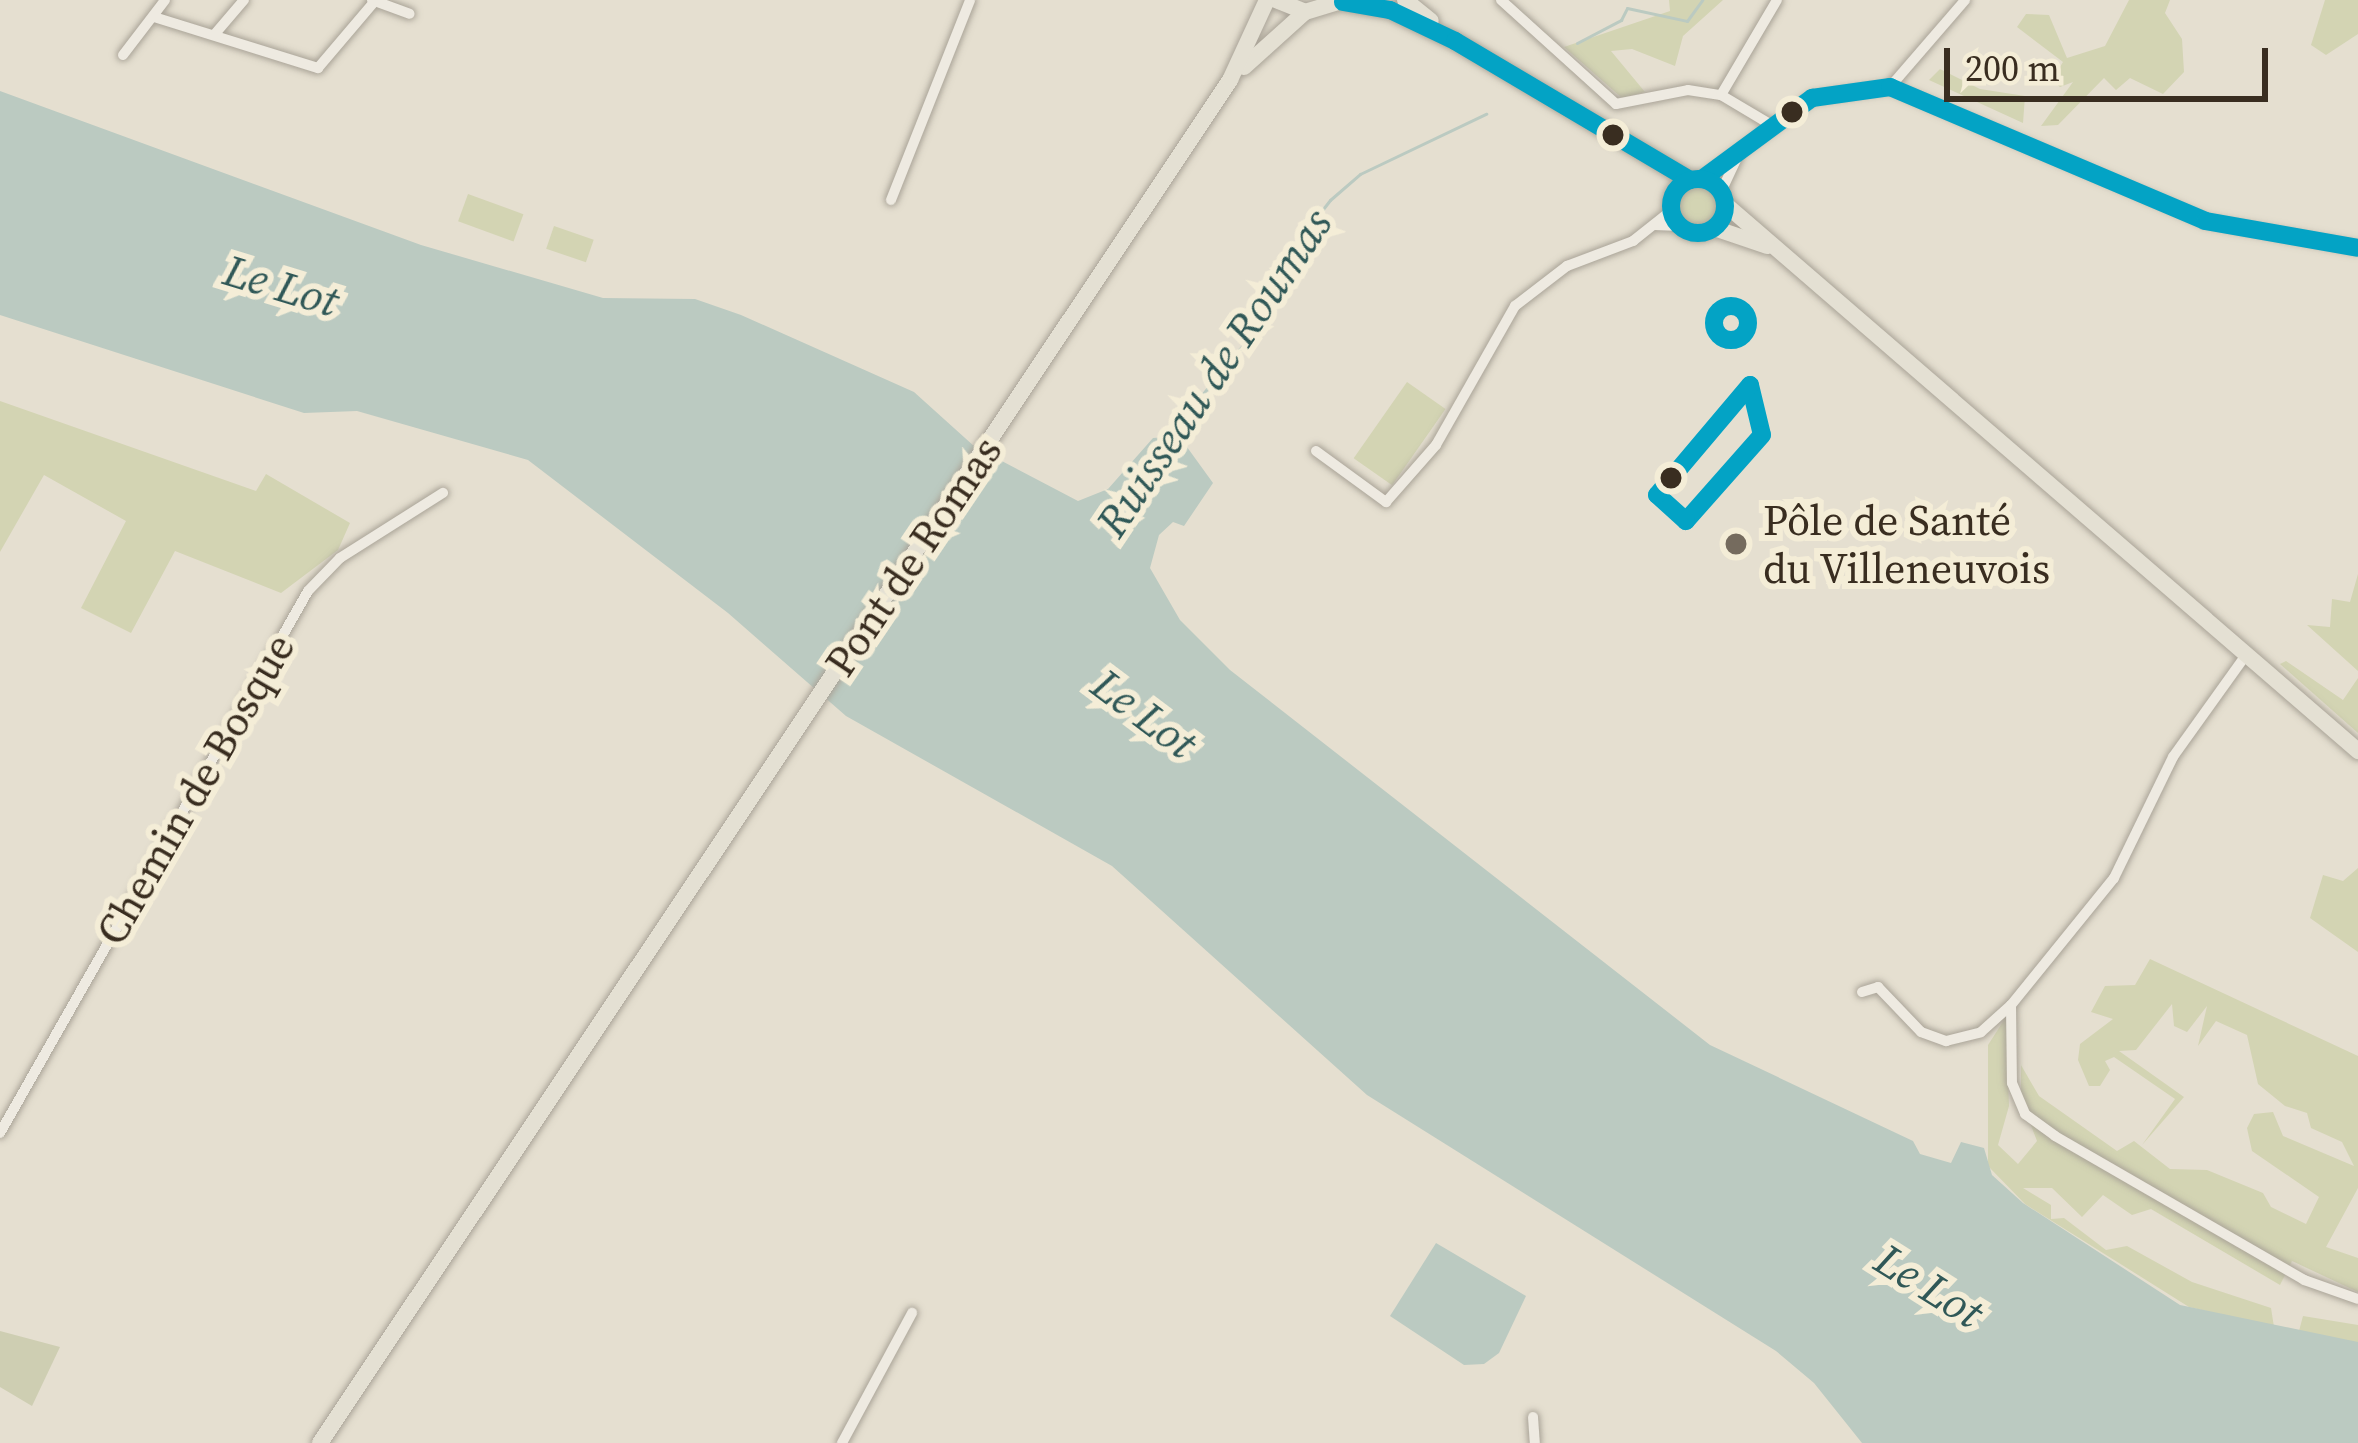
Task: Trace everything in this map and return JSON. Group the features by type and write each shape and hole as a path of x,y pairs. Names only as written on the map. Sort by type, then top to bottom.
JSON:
{"main road":[{"path":"1230,80 1272,0 1305,12"},
{"path":"1405,0 1455,41"},
{"path":"1230,80 1305,12 1344,1 1390,10 1455,41 1632,149 1696,180 1795,260 2358,752"},
{"name":"Pont de Romas","path":"320,1443 374,1373 1230,80"},
{"path":"1632,149 1675,211 1795,260"},
{"path":"1675,211 1696,180"},
{"path":"1714,228 1723,198"}],"street":[{"path":"123,56 165,0"},
{"path":"214,35 244,0"},
{"path":"891,200 970,0"},
{"path":"1501,0 1616,104 1628,108 1668,91 1721,95 1768,123"},
{"path":"1721,95 1777,0"},
{"path":"1890,87 1965,0"},
{"path":"154,17 318,68 373,1 410,14"},
{"path":"1696,180 1768,123 1812,98 1890,87 2205,221 2358,248"},
{"path":"1723,198 1750,140"},
{"path":"1316,451 1386,502 1436,445 1515,306 1567,266 1675,211"},
{"name":"Chemin de Bosque","path":"0,1133 308,591 340,559 443,493"},
{"path":"1862,992 1878,988 1922,1032 1946,1041 1982,1032 2011,1005 2114,878 2173,757 2246,655"},
{"path":"2011,1005 2012,1083 2025,1114 2304,1280 2358,1299"},
{"path":"842,1443 912,1313"},
{"path":"1533,1417 1535,1443"}],"green space":[{"path":"1669,0 1723,0 1683,36 1675,66 1632,49 1611,51 1645,92 1622,98 1564,47 1670,11"},
{"path":"2129,0 2170,0 2165,13 2182,39 2184,72 2163,94 2130,78 2116,90 2104,78 2058,125 2041,126 2073,82 2060,87 2052,80 2063,62 2017,27 2026,14 2049,15 2067,58 2105,46"},
{"path":"2325,0 2358,0 2358,34 2326,55 2311,45"},
{"path":"1940,69 1980,89 2025,96 2023,123 1929,80"},
{"path":"1697,186 1711,192 1717,206 1711,220 1697,226 1683,220 1677,206 1683,192"},
{"path":"468,194 523,214 514,241 458,221"},
{"path":"554,226 594,240 586,262 546,249"},
{"path":"1407,382 1446,409 1392,485 1354,458"},
{"path":"0,401 256,491 266,474 350,523 338,550 281,593 175,551 131,633 81,608 126,521 44,475 0,552"},
{"path":"2358,574 2358,671 2307,625 2330,627 2332,599 2350,602"},
{"path":"2286,661 2343,700 2358,678 2358,733 2280,664"},
{"path":"2358,868 2358,952 2310,918 2323,875 2343,881"},
{"path":"2150,959 2358,1056 2358,1188 2326,1247 2358,1258 2358,1292 2292,1261 2280,1285 2151,1209 2132,1215 2103,1195 2082,1217 2052,1188 2023,1188 2051,1205 2051,1219 2064,1218 2106,1250 2127,1246 2192,1282 2271,1308 2274,1327 2189,1307 2025,1204 1988,1166 1988,1045 2006,1017 2009,1106 1998,1145 2018,1164 2037,1141 2021,1099 2021,1065 2039,1096 2117,1151 2134,1141 2170,1169 2207,1170 2263,1193 2271,1207 2306,1224 2319,1197 2252,1151 2247,1128 2254,1114 2273,1112 2283,1136 2354,1166 2342,1142 2311,1128 2307,1113 2285,1106 2258,1084 2247,1035 2216,1021 2198,1046 2207,1006 2187,1032 2174,1026 2172,1004 2136,1050 2119,1051 2184,1097 2142,1145 2175,1099 2114,1057 2105,1061 2110,1070 2100,1086 2089,1086 2078,1060 2080,1044 2113,1019 2091,1012 2105,986 2135,985"},
{"path":"2303,1316 2358,1325 2358,1344 2299,1331"},
{"path":"0,1331 60,1347 32,1406 0,1387"}],"water":[{"name":"Le Lot","path":"0,91 421,245 603,298 695,299 741,315 914,392 975,447 1078,501 1108,489 1153,438 1179,436 1213,483 1184,526 1173,522 1159,535 1150,568 1180,620 1230,670 1710,1045 1913,1141 1920,1154 1951,1163 1961,1142 1984,1148 1992,1175 2023,1203 2180,1305 2358,1342 2358,1443 1862,1443 1814,1383 1776,1351 1367,1095 1112,866 846,716 728,613 528,460 357,411 304,413 0,315"},
{"path":"1436,1243 1526,1296 1499,1353 1484,1364 1464,1365 1390,1316"}],"waterway":[{"name":"Ruisseau de Roumas","path":"1577,43 1621,20 1627,8 1687,21 1702,0"},
{"name":"Ruisseau de Roumas","path":"1165,440 1247,340 1295,245 1330,200 1360,174 1486,114"}],"transit line":[{"path":"1343,2 1390,10 1455,41 1690,180"},
{"path":"1702,179 1812,98 1890,87 2205,221 2358,248"},
{"path":"1698,179 1717,187 1725,206 1717,225 1698,233 1679,225 1671,206 1679,187 1698,179"},
{"path":"1731,306 1743,311 1748,323 1743,335 1731,340 1719,335 1714,323 1719,311 1731,306"},
{"path":"1750,385 1762,435 1686,521 1657,495 1750,385"}],"place":[{"name":"Pôle de Santé du Villeneuvois","path":"1736,544"}]}
